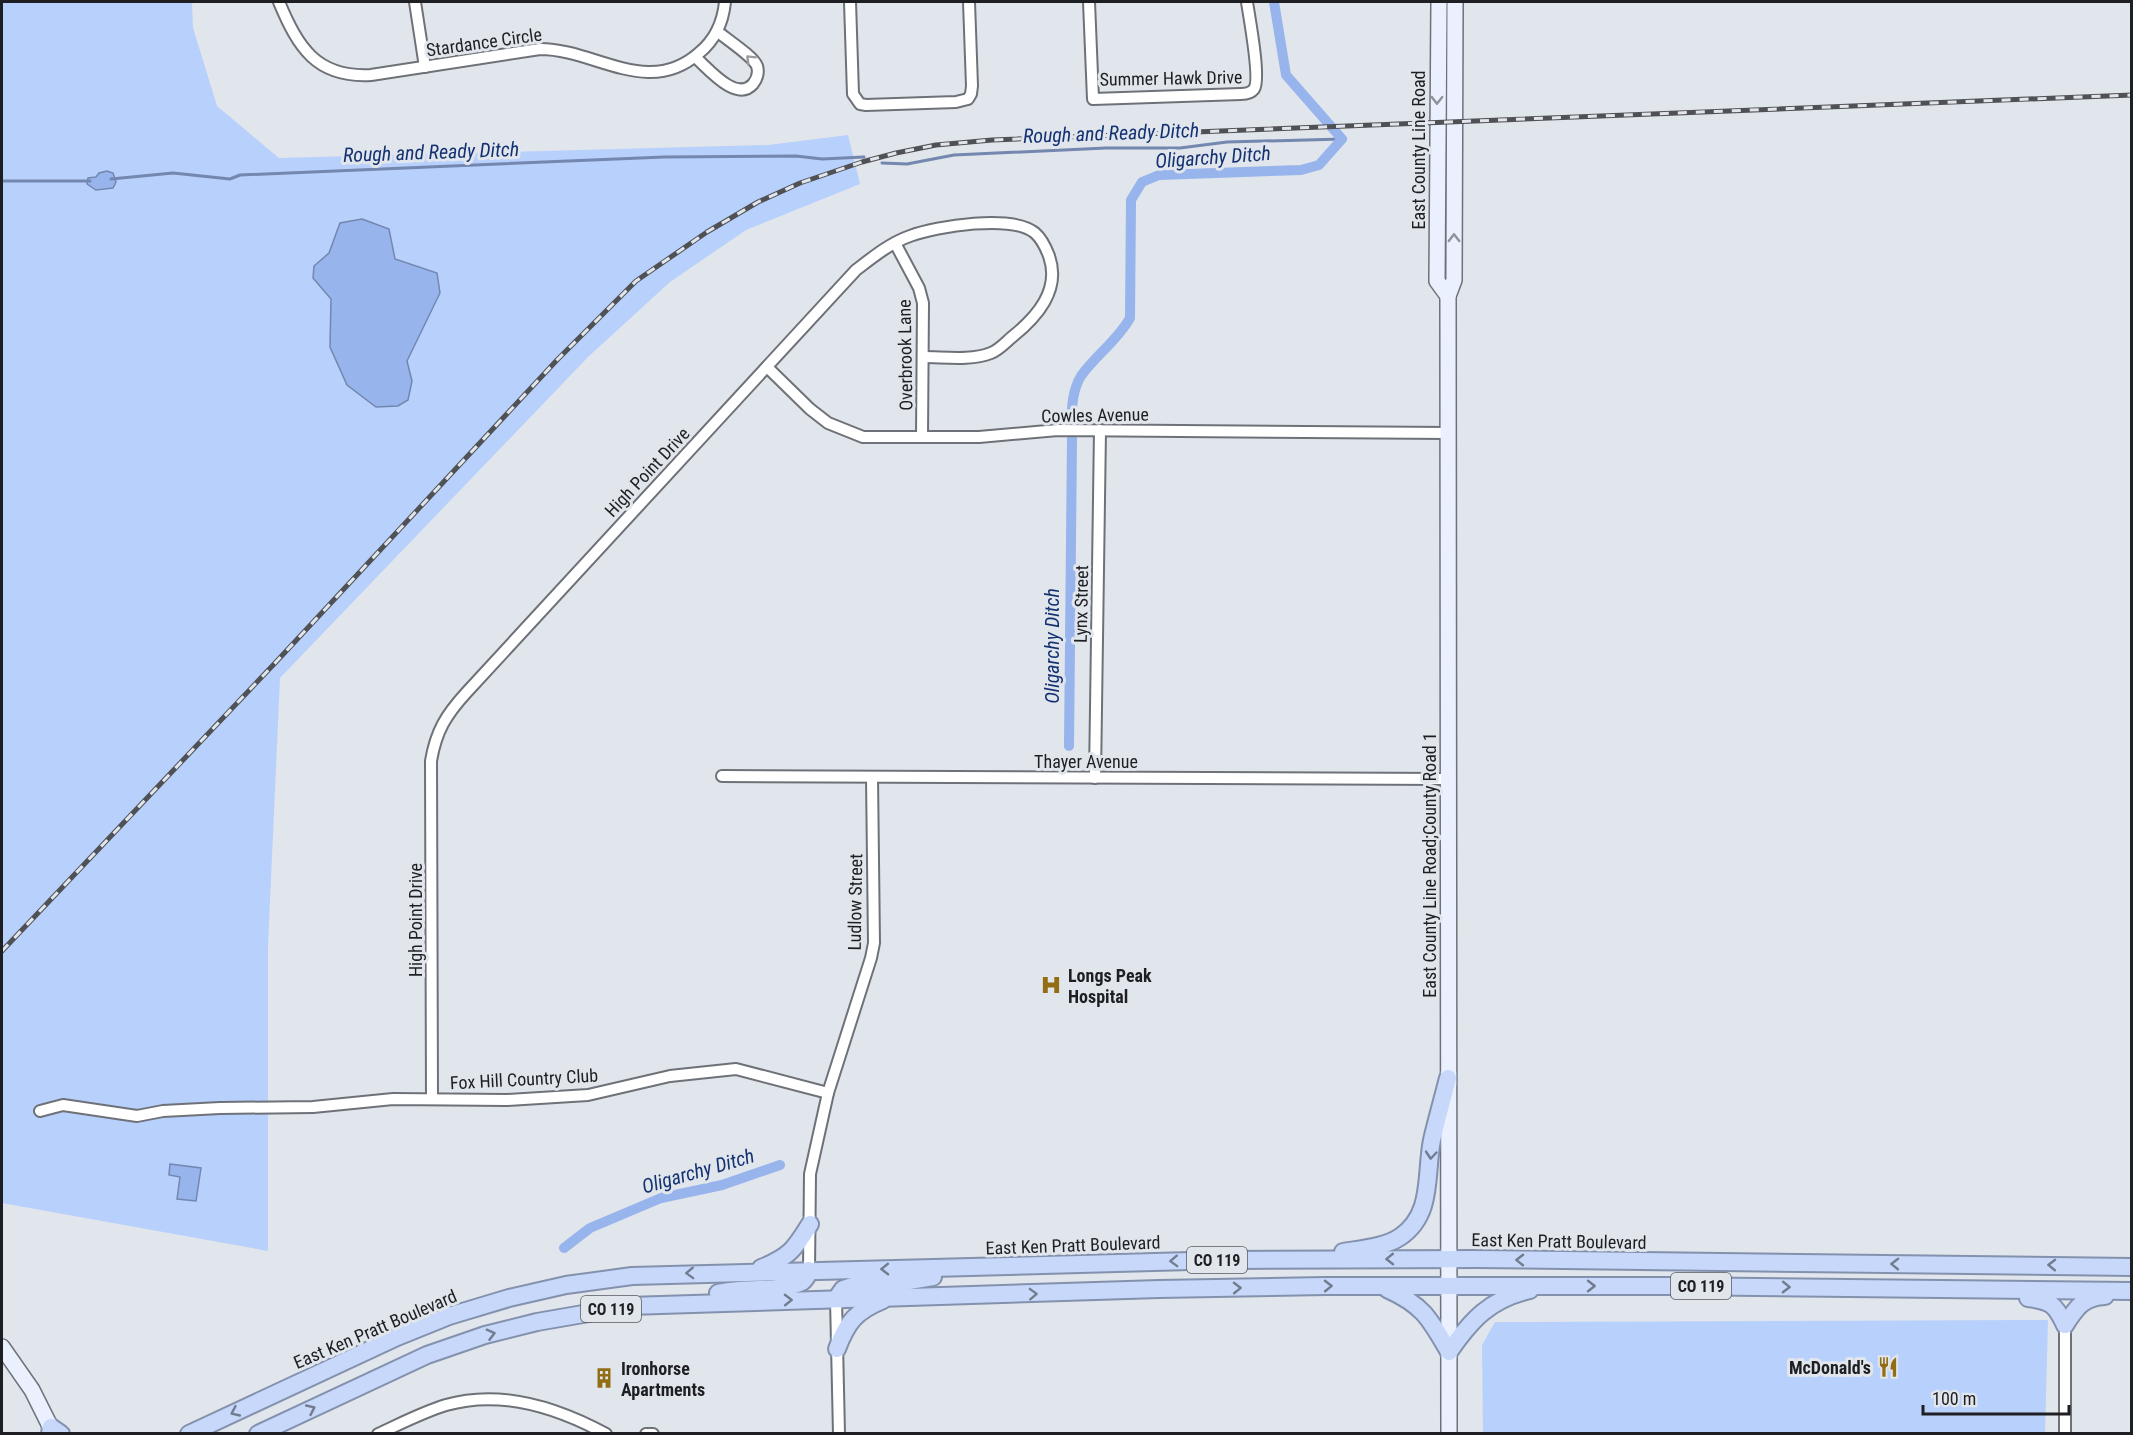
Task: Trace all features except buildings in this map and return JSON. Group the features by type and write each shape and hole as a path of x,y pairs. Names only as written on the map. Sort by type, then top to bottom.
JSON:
{"highway":[{"path":"1305,1260 1376,1246 1400,1238 1412,1226 1424,1208 1432,1142 1448,1078"},
{"path":"753,1272 778,1262 790,1254 810,1224"},
{"name":"East Ken Pratt Boulevard","path":"189,1434 397,1337 449,1317 509,1298 566,1285 632,1276 1228,1260 1449,1259 2132,1267"},
{"path":"836,1299 843,1289 852,1286 897,1283 942,1276 947,1268"},
{"path":"686,1303 722,1292 789,1286 802,1282 809,1270"},
{"path":"2057,1308 2064,1291 2086,1271 2132,1271"},
{"path":"1380,1286 1404,1296 1420,1308 1449,1352 1465,1329 1483,1311 1498,1301 1548,1286"},
{"name":"CO 119","path":"258,1434 427,1355 485,1335 585,1312 629,1306 1169,1289 1380,1286 1953,1289 2132,1293"},
{"path":"1953,1289 2046,1300 2057,1308 2065,1325"},
{"path":"2065,1325 2077,1306 2096,1297 2132,1293"},
{"path":"837,1349 844,1330 857,1314 870,1305 889,1298"}],"main road":[{"name":"East County Line Road","path":"1439,2 1437,280 1448,296"},
{"path":"1448,296 1454,280 1455,2"},
{"name":"East County Line Road;County Road 1","path":"1448,296 1449,1434"},
{"path":"2,1347 32,1390 54,1432"}],"street":[{"name":"Stardance Circle","path":"279,2 291,31 314,59 328,68 356,75 371,75 546,49 631,70 655,73 670,70 694,57 706,46 717,31 725,2"},
{"path":"416,2 425,67"},
{"path":"850,2 853,94 860,104 866,105 956,102 968,99 972,94 969,2"},
{"name":"Summer Hawk Drive","path":"1089,2 1093,99 1251,92 1256,86 1256,73 1247,2"},
{"path":"694,57 733,89 742,90 752,85 758,73 756,64 717,31"},
{"name":"High Point Drive","path":"432,1099 431,761 434,743 442,723 466,693 856,270 895,243 929,230 998,223 1016,225 1034,233 1046,246 1051,262 1050,294 1043,306 1021,330 994,352 979,357 923,357"},
{"name":"Overbrook Lane","path":"895,243 919,288 923,303 922,437"},
{"name":"Cowles Avenue","path":"767,367 810,409 828,423 863,437 979,437 1058,430 1449,433"},
{"name":"Lynx Street","path":"1095,778 1100,430"},
{"name":"Thayer Avenue","path":"722,776 1449,779"},
{"name":"Ludlow Street","path":"828,1093 874,943 872,777"},
{"name":"Fox Hill Country Club","path":"40,1111 63,1105 137,1116 174,1111 313,1107 393,1099 507,1100 588,1095 670,1076 736,1069 828,1093"},
{"path":"809,1270 810,1174 828,1093"},
{"path":"836,1299 839,1434"},
{"path":"2065,1325 2065,1434"},
{"path":"378,1434 446,1405 480,1399 534,1403 578,1419 606,1434"},
{"path":"646,1434 653,1434"}],"shaded area":[{"path":"2,2 192,2 193,28 217,106 279,158 768,145 848,135 860,184 746,230 670,282 588,357 280,678 268,946 268,1251 2,1203"},
{"path":"107,171 113,173 116,182 113,188 96,190 87,184 88,178 96,177 99,173"},
{"path":"362,219 389,229 395,259 437,273 440,293 407,361 412,381 408,400 398,406 376,407 347,385 330,347 331,299 313,278 314,266 329,253 340,223"},
{"path":"170,1164 201,1168 196,1201 177,1199 180,1177 169,1175"},
{"path":"2048,1320 2045,1433 1483,1433 1482,1345 1495,1322"}],"waterway":[{"name":"Oligarchy Ditch","path":"1072,422 1073,399 1081,376 1119,334 1130,318 1131,200 1142,182 1159,175 1301,170 1319,165 1342,139 1286,75 1274,2"},
{"name":"Rough and Ready Ditch","path":"882,163 907,164 954,155 1106,148 1180,148 1227,142 1342,139"},
{"name":"Rough and Ready Ditch","path":"111,179 173,173 230,179 240,175 664,157 796,156 822,159 864,157"},
{"name":"Rough and Ready Ditch","path":"2,181 90,181"},
{"name":"Oligarchy Ditch","path":"1069,746 1072,438"},
{"name":"Oligarchy Ditch","path":"564,1248 590,1228 661,1198 722,1185 780,1165"}],"railway":[{"path":"2,951 276,662 557,360 636,281 707,232 758,202 800,183 896,153 936,145 992,140 2132,95"}],"place":[{"name":"Longs Peak Hospital","path":"1051,985"},
{"name":"McDonald's","path":"1888,1367"},
{"name":"Ironhorse Apartments","path":"604,1378"}]}
